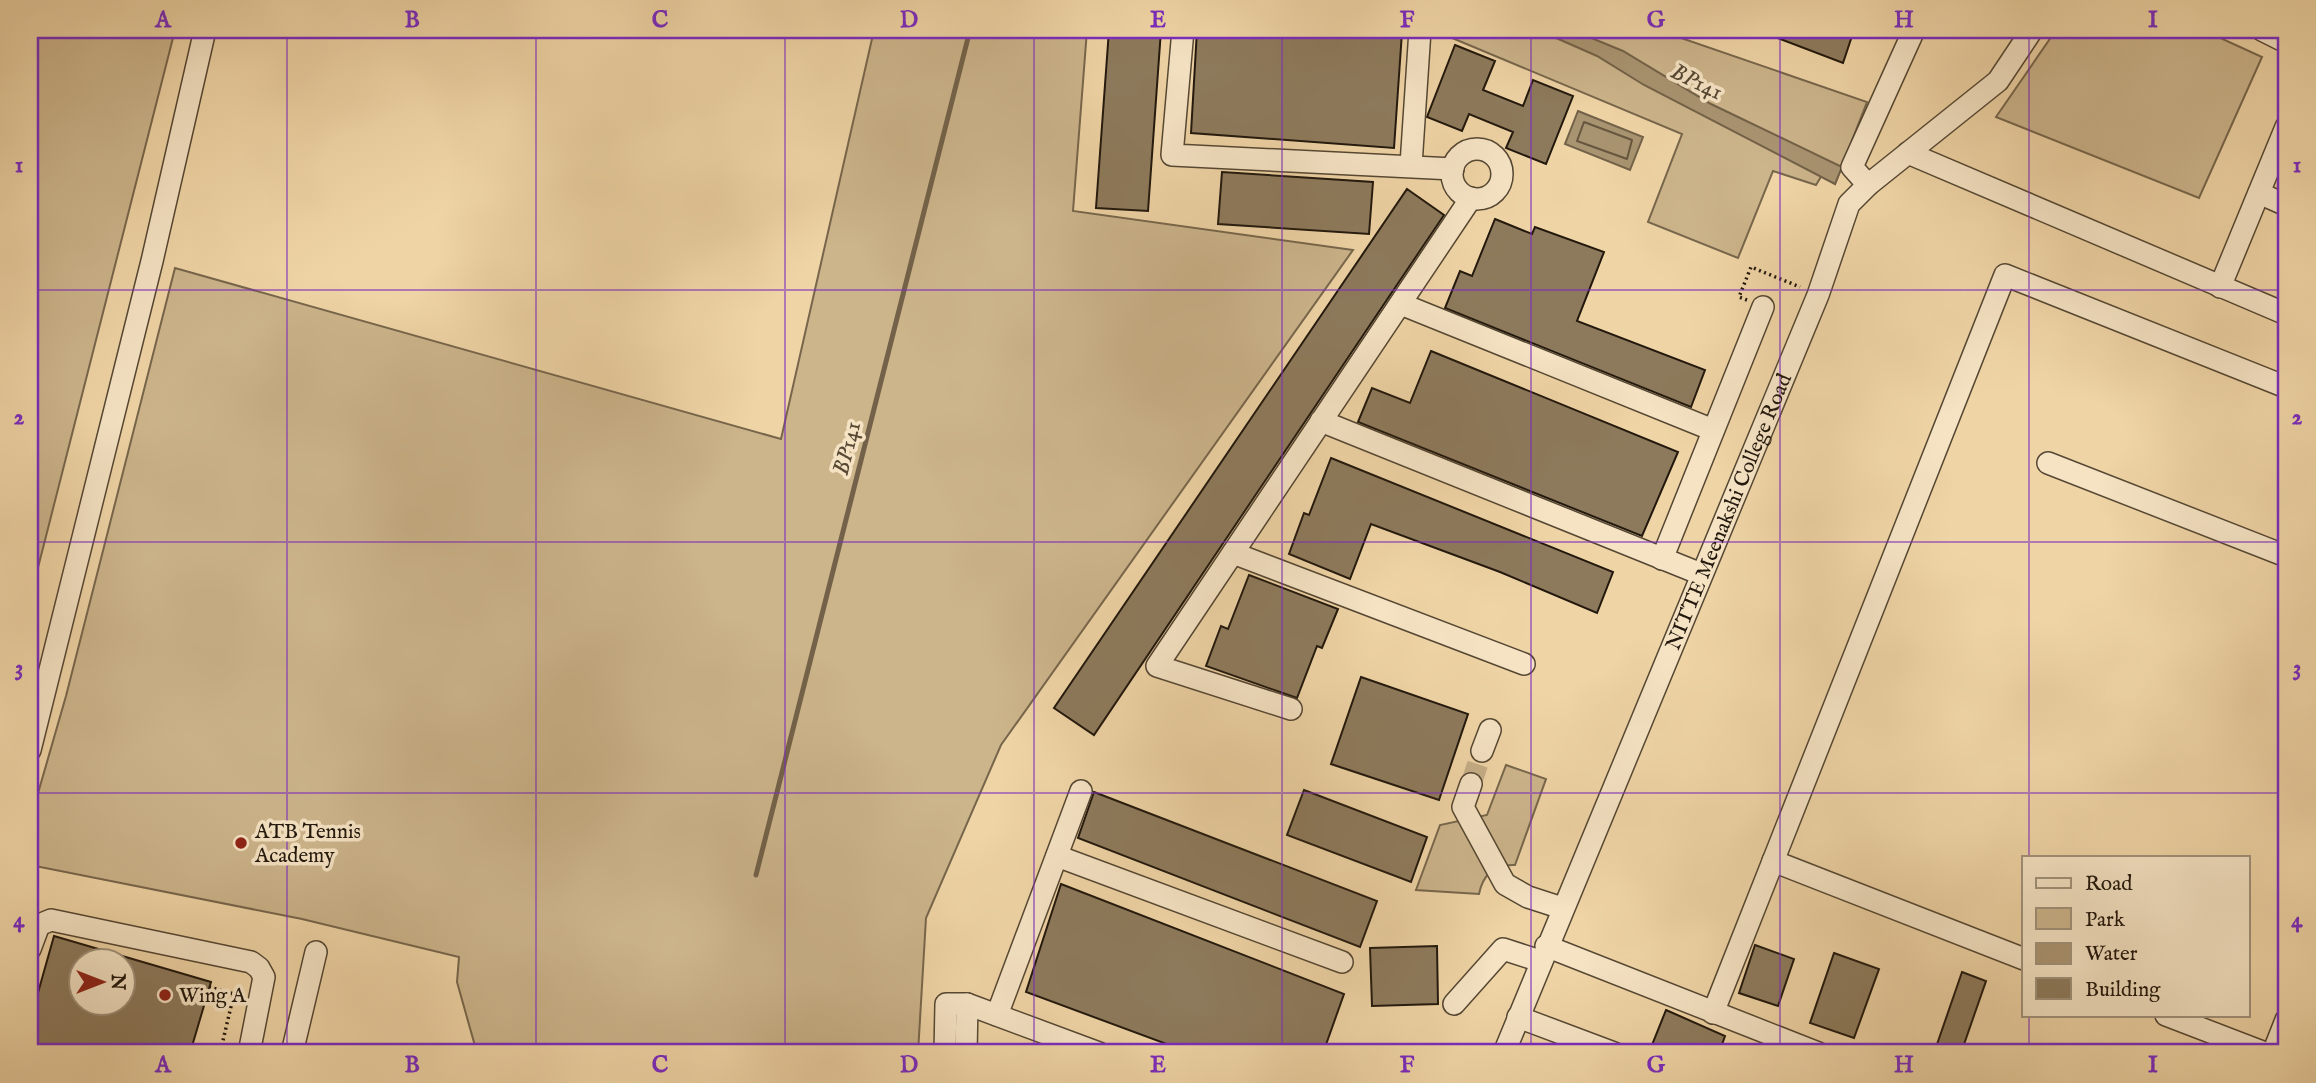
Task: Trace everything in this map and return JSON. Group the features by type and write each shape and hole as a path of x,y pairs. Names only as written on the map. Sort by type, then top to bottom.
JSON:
{"street":[{"path":"30,750 152,261 205,30"},
{"path":"1183,30 1172,155 1452,169"},
{"path":"1411,165 1420,30"},
{"path":"1868,185 1852,167 1914,30"},
{"name":"NITTE Meenakshi College Road","path":"1504,1053 1543,953 1818,295 1849,204 1868,185 1998,81 2032,30"},
{"path":"2262,30 2286,42"},
{"path":"2220,287 2286,127"},
{"path":"1469,150 1486,150 1498,161 1502,177 1495,191 1482,198 1471,198 1455,186 1452,169 1457,159 1469,150"},
{"path":"1908,153 2286,314"},
{"path":"2259,193 2286,205"},
{"path":"1291,709 1157,666 1471,198"},
{"path":"1713,1013 2005,275 2286,387"},
{"path":"1401,304 1713,430"},
{"path":"1662,559 1763,307"},
{"path":"1321,421 1701,574"},
{"path":"2048,463 2286,556"},
{"path":"1233,553 1524,664"},
{"path":"1482,751 1490,730"},
{"path":"1471,784 1463,807 1505,884 1528,897 1562,908"},
{"path":"997,1016 1081,790"},
{"path":"1056,856 1342,962"},
{"path":"1773,861 2022,958"},
{"path":"30,949 39,926 51,920 251,962 259,968 264,977 249,1053"},
{"path":"1454,1004 1503,948 1543,953 1818,1053"},
{"path":"292,1053 316,952"},
{"path":"945,1053 946,1004 967,1004 1099,1053"},
{"path":"966,1053 967,1004"},
{"path":"2169,1016 2265,1053"},
{"path":"1518,1017 1614,1053"},
{"path":"2273,1053 2286,1020"}],"path":[{"path":"209,987 234,994 220,1053"}],"green space":[{"path":"30,30 175,30 30,599"},
{"path":"874,30 1087,30 1073,211 1353,250 1001,745 926,918 918,1053 477,1053 457,982 459,957 302,919 30,865 30,821 66,696 175,268 781,439"},
{"path":"1433,30 1658,30 1867,102 1835,184 1822,175 1816,185 1773,171 1738,258 1648,222 1682,134"},
{"path":"2056,30 2203,30 2262,57 2199,198 1996,117"},
{"path":"1506,765 1546,779 1515,865 1502,866 1491,872 1479,894 1416,890 1440,825 1487,815"}],"water":[{"path":"1538,30 1572,30 1623,51 1711,104 1842,167 1835,184 1644,85 1597,56"},
{"path":"1578,111 1643,137 1630,170 1565,144"}],"building":[{"path":"1109,30 1161,30 1148,211 1096,208"},
{"path":"1197,30 1402,32 1394,148 1191,133"},
{"path":"1757,30 1854,30 1843,63"},
{"path":"1455,45 1495,61 1483,90 1523,106 1533,80 1573,96 1546,164 1506,148 1513,132 1469,114 1462,131 1427,117"},
{"path":"1222,172 1373,182 1369,234 1218,224"},
{"path":"1407,189 1444,215 1094,735 1054,708"},
{"path":"1495,219 1532,234 1535,227 1604,252 1577,321 1705,370 1691,407 1445,308 1460,271 1472,276"},
{"path":"1431,351 1678,452 1642,536 1358,422 1372,388 1410,403"},
{"path":"1331,458 1613,572 1597,613 1500,572 1371,524 1350,579 1289,554 1304,513 1309,515"},
{"path":"1249,575 1338,609 1322,648 1317,646 1297,698 1206,666 1221,626 1228,629"},
{"path":"1361,677 1468,714 1439,800 1331,764"},
{"path":"1304,790 1427,837 1411,882 1287,835"},
{"path":"1094,792 1377,901 1360,947 1078,838"},
{"path":"1061,884 1344,994 1323,1053 1182,1053 1183,1050 1026,992"},
{"name":"Wing A","path":"54,936 88,946 66,946 66,1016 136,1016 136,960 211,982 190,1053 30,1053 30,1021"},
{"path":"1755,945 1794,959 1778,1006 1739,993"},
{"path":"1437,946 1438,1004 1372,1006 1370,948"},
{"path":"1834,953 1879,969 1854,1038 1810,1023"},
{"path":"1962,972 1986,981 1961,1053 1934,1053"},
{"path":"1666,1010 1725,1036 1719,1053 1658,1053 1650,1050"}],"waterway":[{"name":"BP141","path":"756,875 970,30"}],"tunnel":[{"path":"1471,784 1482,751"}],"place":[{"name":"ATB Tennis Academy","path":"241,843"},
{"name":"Wing A","path":"165,995"}]}
